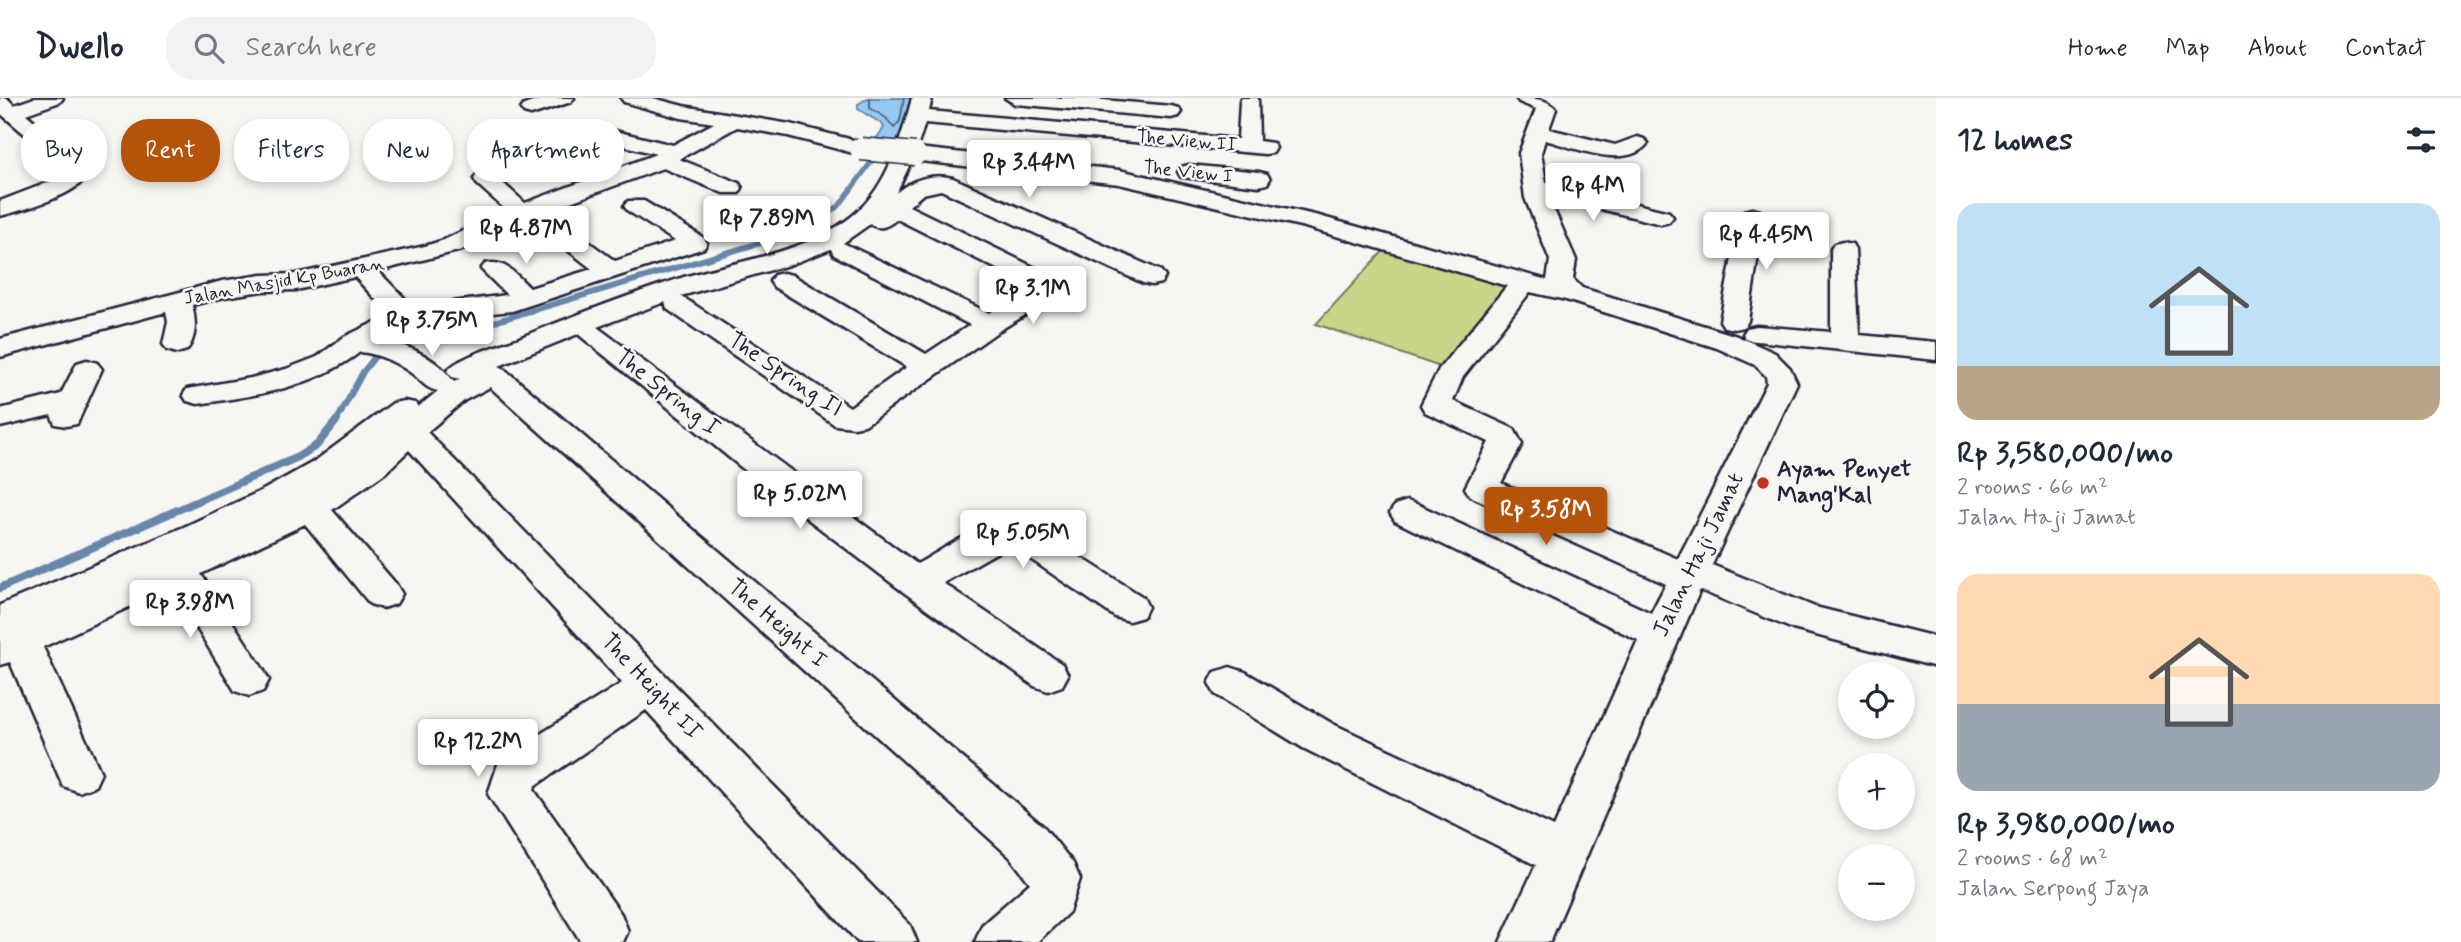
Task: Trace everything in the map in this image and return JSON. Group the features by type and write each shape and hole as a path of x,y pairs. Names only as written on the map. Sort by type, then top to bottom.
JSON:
{"street":[{"path":"6,107 53,98"},
{"path":"531,109 564,98"},
{"path":"631,98 681,112 790,130 861,149 912,149"},
{"path":"681,112 715,98"},
{"path":"1015,98 1171,112"},
{"path":"1526,98 1544,105 1546,109 1530,153 1540,208 1553,231 1563,260 1560,281 1573,294"},
{"name":"The View II","path":"919,107 1256,147 1250,100"},
{"path":"0,209 53,190 72,180 61,156 48,139 6,107"},
{"path":"7,637 179,569 349,454 440,383 473,366 679,288 795,267 833,237 864,218 888,190 912,149 919,107"},
{"name":"Jalan Masjid Kp Buaran","path":"0,348 177,300 256,284 296,282 431,252 669,156 734,121"},
{"path":"1537,132 1617,152 1637,143"},
{"path":"624,141 649,144 731,188"},
{"name":"The View I","path":"912,149 1259,179"},
{"name":"Jalan Haji Jamat","path":"912,149 1159,184 1311,221 1524,283 1573,294 1696,332 1747,335 1774,367 1782,383 1660,634 1598,782 1525,942"},
{"path":"971,192 1013,178 1038,179 1085,189"},
{"path":"489,182 611,271"},
{"path":"677,303 843,250 896,209 910,191 933,182 971,192 1152,277"},
{"path":"1536,186 1661,217"},
{"path":"198,395 277,381 327,363 407,317 433,311 502,305 695,243 636,206"},
{"path":"795,267 927,367 990,324 1053,288 896,209"},
{"path":"1752,216 1747,335 1936,351"},
{"path":"1843,249 1845,342"},
{"path":"843,250 990,324"},
{"path":"494,270 526,298"},
{"path":"367,275 407,317"},
{"path":"1524,283 1449,375 1436,405 1503,436 1506,444 1482,488 1688,575 1807,619 1936,652"},
{"path":"177,300 182,322 177,344"},
{"name":"The Spring I","path":"677,303 592,334 769,474 915,582 1048,675"},
{"name":"The Spring II","path":"677,303 846,418 854,418 927,367"},
{"path":"299,342 327,363"},
{"path":"361,344 401,355 423,367 440,383"},
{"path":"0,418 69,409 87,369"},
{"name":"The Height I","path":"410,433 444,401 493,374 1027,842 1056,878 1052,896 1000,942"},
{"path":"7,637 236,530 310,507 330,497 373,466 410,433"},
{"name":"The Height II","path":"410,433 892,942"},
{"path":"310,507 383,594"},
{"path":"1407,513 1660,634"},
{"path":"915,582 1005,532 1014,531 1129,607"},
{"path":"179,569 249,680"},
{"path":"7,637 79,773"},
{"path":"1230,683 1318,736 1564,856"},
{"path":"603,931 511,794 510,786 514,777 544,754 650,686"}],"green space":[{"path":"1387,247 1513,284 1446,369 1316,324"}],"water":[{"path":"868,98 911,98 908,117 893,146 872,144 884,128 858,109 858,104"}],"waterway":[{"path":"770,240 812,224 839,206 877,154"},
{"path":"336,422 363,372 374,358 394,341 423,329 487,324 770,240"},
{"path":"0,588 298,457 317,445 337,420"}],"place":[{"name":"Ayam Penyet Mang'Kal","path":"1763,483"}]}
